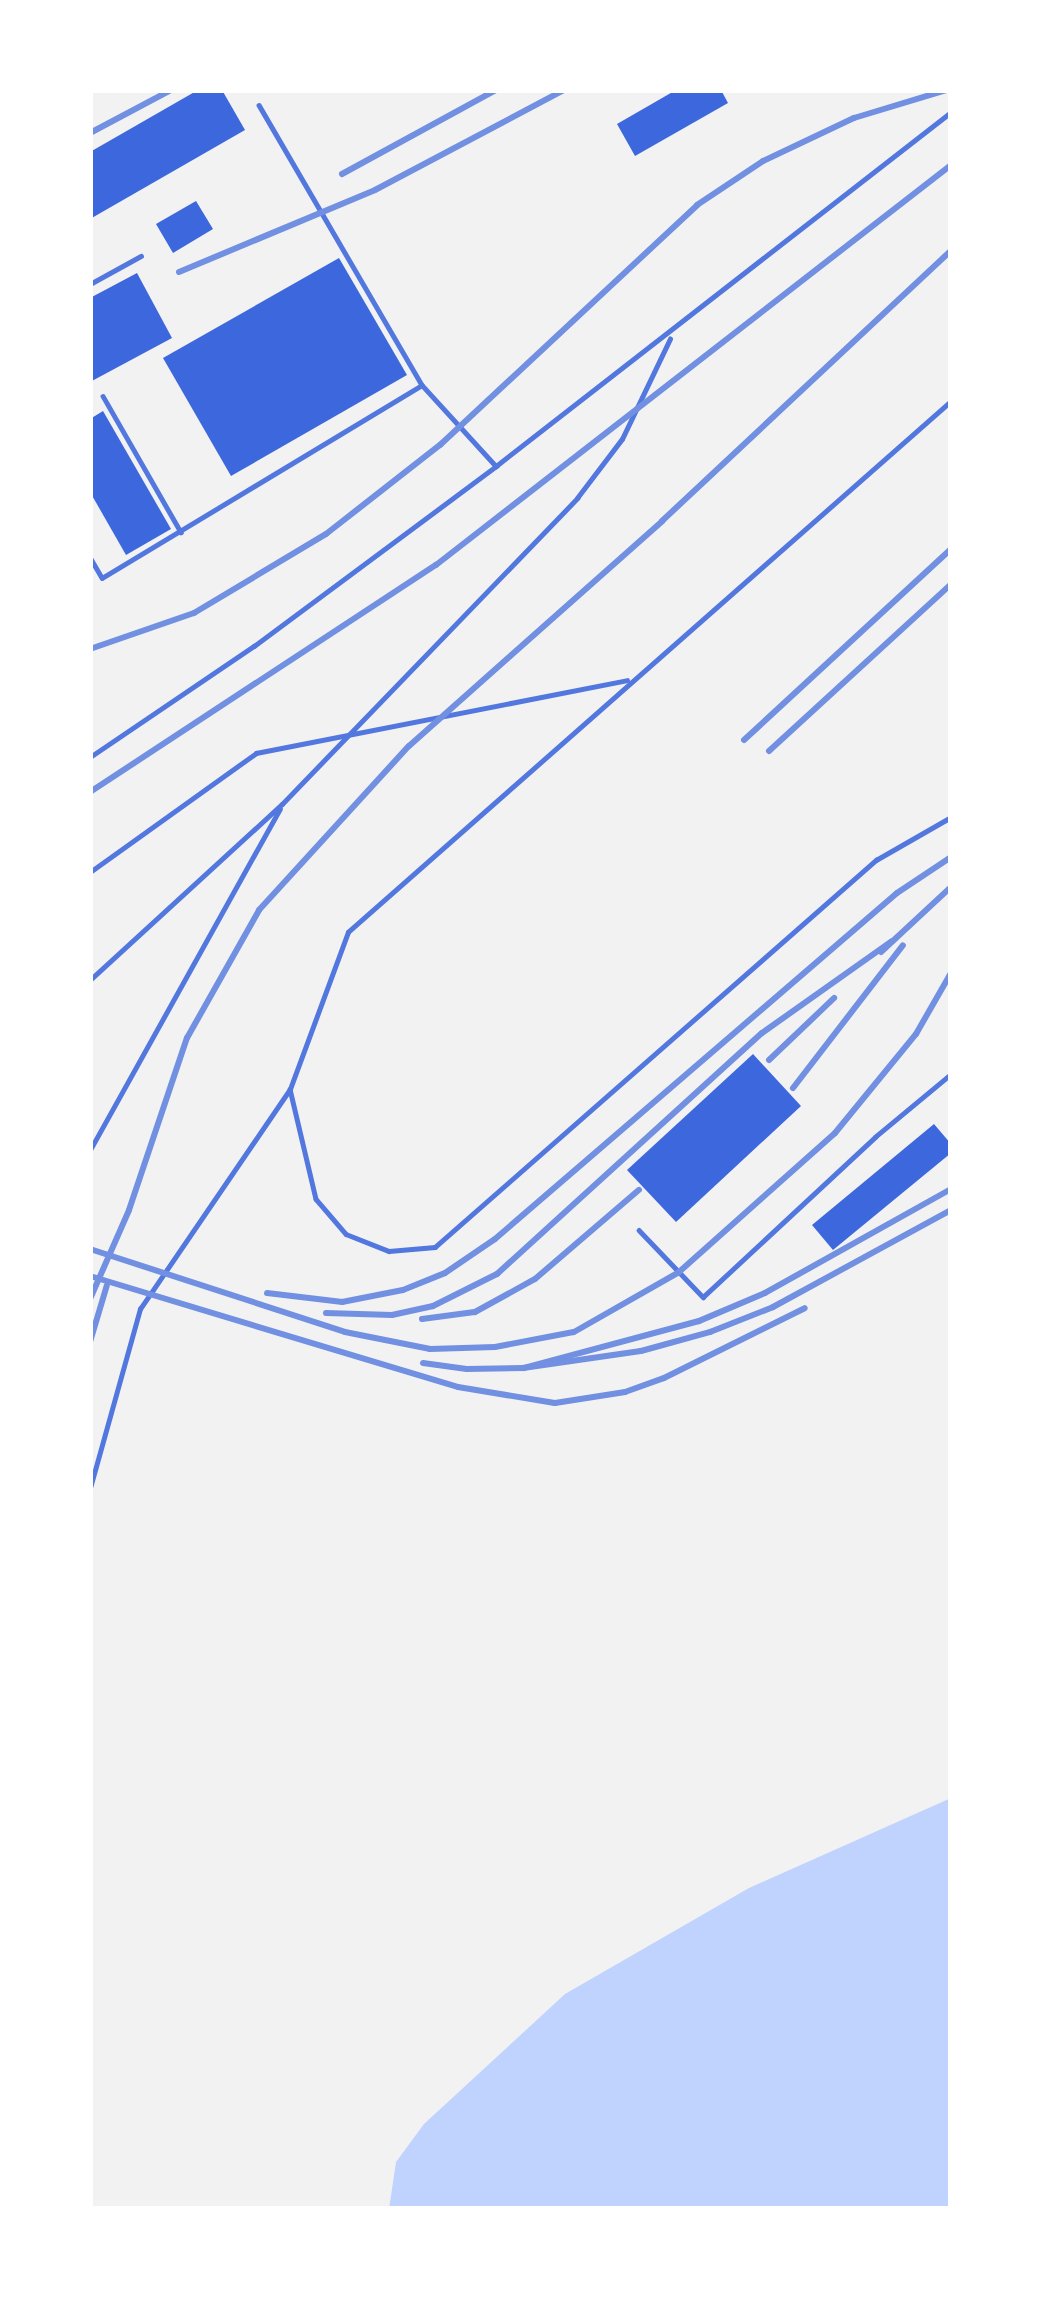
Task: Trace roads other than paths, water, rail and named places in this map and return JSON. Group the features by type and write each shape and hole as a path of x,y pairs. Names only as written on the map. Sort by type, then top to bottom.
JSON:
{"lane":[{"path":"259,105 422,385 496,466"},
{"path":"90,758 254,646 672,334 951,112"},
{"path":"90,284 141,256"},
{"path":"90,980 282,804 577,498 622,440 672,334"},
{"path":"90,557 102,578 422,385"},
{"path":"103,396 181,532"},
{"path":"90,1488 140,1309 290,1089 348,932 951,401"},
{"path":"90,872 256,753 633,679"},
{"path":"90,1150 282,804"},
{"path":"290,1089 316,1199 346,1234 389,1251 435,1247 876,860 951,817"},
{"path":"639,1230 703,1297 875,1137 951,1075"}],"water":[{"path":"951,1798 951,2209 389,2209 396,2162 424,2124 565,1994 749,1888"}],"railway":[{"path":"90,133 171,90"},
{"path":"342,174 496,90"},
{"path":"179,272 375,190 564,90"},
{"path":"90,649 194,613 326,534 440,445 697,205 763,161 854,118 947,90"},
{"path":"90,792 436,565 951,165"},
{"path":"90,1299 129,1210 187,1038 259,910 409,746 662,521 951,251"},
{"path":"744,740 951,549"},
{"path":"769,751 951,584"},
{"path":"267,1293 342,1302 403,1290 445,1273 495,1239 897,893 951,857"},
{"path":"881,952 951,887"},
{"path":"326,1313 392,1315 433,1306 497,1274 762,1033 892,941"},
{"path":"793,1088 903,945"},
{"path":"90,1249 345,1332 430,1349 495,1347 574,1332 679,1272 835,1133 916,1034 951,973"},
{"path":"769,1060 834,998"},
{"path":"951,1189 765,1293 699,1321 523,1368 641,1351 710,1332 773,1307 951,1210"},
{"path":"422,1319 475,1312 535,1279 639,1190"},
{"path":"90,1276 458,1387 555,1403 625,1392 664,1378 805,1308"},
{"path":"90,1342 107,1285"},
{"path":"423,1363 467,1369 523,1368"}]}
